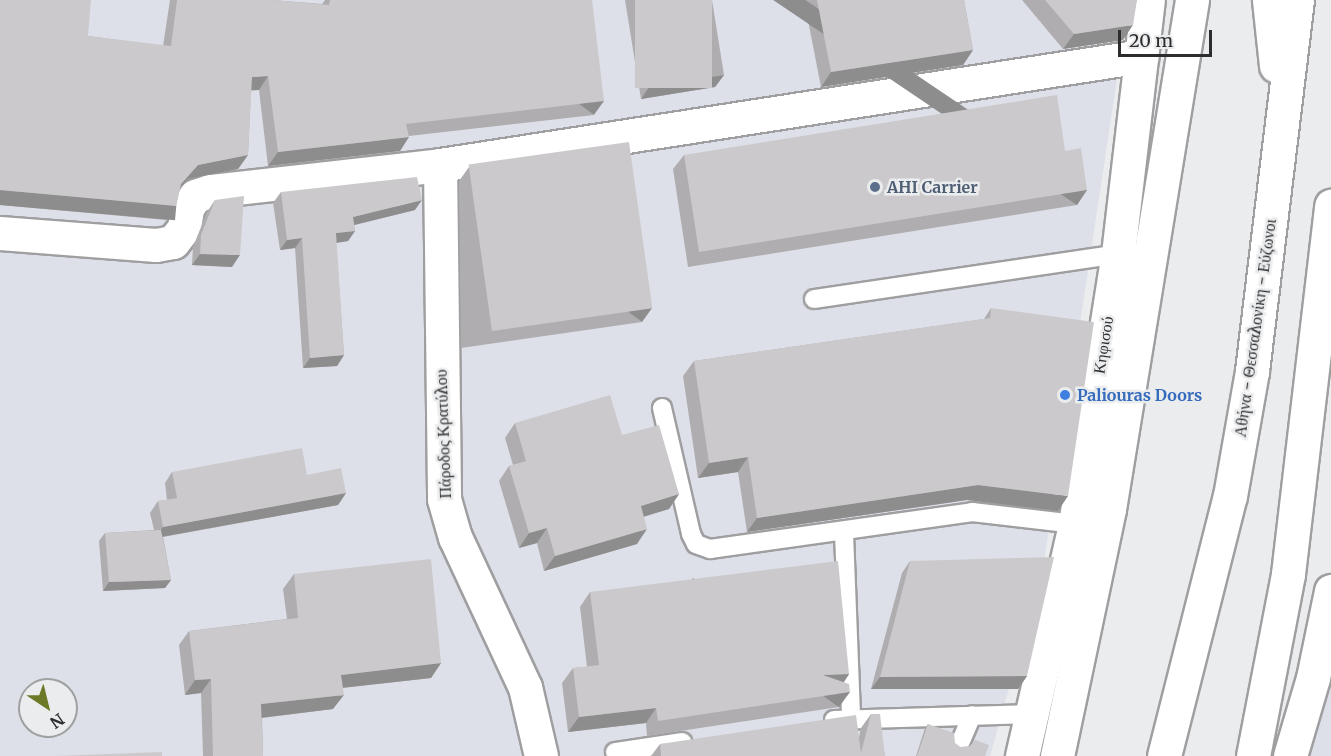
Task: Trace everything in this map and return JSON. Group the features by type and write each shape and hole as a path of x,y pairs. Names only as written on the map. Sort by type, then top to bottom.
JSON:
{"main road":[{"name":"Κηφισού","path":"1022,756 1075,524 1118,254 1148,0"},
{"path":"1057,756 1109,509 1192,0"},
{"path":"1269,0 1281,122"},
{"name":"Αθήνα - Θεσσαλονίκη - Εύζωνοι","path":"1164,756 1230,496 1252,371 1297,0"},
{"path":"0,233 156,245 173,242 184,228 187,208 195,196 210,191 440,165 1143,56"},
{"name":"Πάροδος Κρατύλου","path":"440,165 444,499 455,537 525,687 541,756"},
{"path":"1253,756 1288,574 1331,206"},
{"path":"1290,756 1313,678 1331,591"}],"lane":[{"path":"814,299 1118,254"},
{"path":"662,408 696,544 710,549 844,533 972,512 1075,524"},
{"path":"844,533 851,717"},
{"path":"816,723 851,717 1033,714"},
{"path":"961,741 972,715"},
{"path":"615,752 698,740"}],"shaded area":[{"path":"0,0 1129,0 1043,568 990,756 0,756"},
{"path":"1331,652 1331,756 1304,756"}],"building":[{"path":"0,0 91,0 88,36 171,46 177,0 272,0 329,5 330,0 592,0 604,101 406,124 409,137 278,152 268,76 252,77 248,155 198,165 181,184 176,206 0,190"},
{"path":"635,0 712,0 712,88 635,88"},
{"path":"817,0 964,0 973,50 831,72"},
{"path":"1045,0 1137,0 1133,25 1074,34"},
{"name":"AHI Carrier","path":"1057,95 1065,151 1081,148 1087,190 699,252 684,155"},
{"path":"629,142 652,308 492,331 469,165"},
{"path":"417,177 422,200 353,217 355,231 336,233 344,355 310,358 302,238 287,240 281,192"},
{"path":"244,196 240,255 200,254 201,235 215,200"},
{"path":"991,308 1094,322 1068,496 978,485 757,518 748,457 709,463 694,361 990,318"},
{"path":"610,395 622,435 659,425 679,494 641,506 647,529 555,556 547,528 529,533 509,466 526,461 515,423"},
{"path":"302,448 307,475 341,468 346,493 163,527 158,501 177,498 172,472"},
{"path":"161,530 171,580 109,582 105,533"},
{"path":"1054,557 1027,676 880,677 910,561"},
{"path":"431,559 441,663 341,675 344,695 261,704 263,756 213,756 211,679 195,680 189,631 298,618 294,574"},
{"path":"838,561 849,674 823,675 849,684 850,692 658,721 656,708 579,717 573,668 599,665 590,592"},
{"path":"871,714 880,714 885,756 661,756 660,744 856,715 861,753"},
{"path":"928,724 954,733 955,743 960,747 970,746 975,740 989,745 985,756 917,756"},
{"path":"162,752 162,756 55,756"}],"place":[{"name":"AHI Carrier","path":"875,187"},
{"name":"Paliouras Doors","path":"1065,395"}]}
